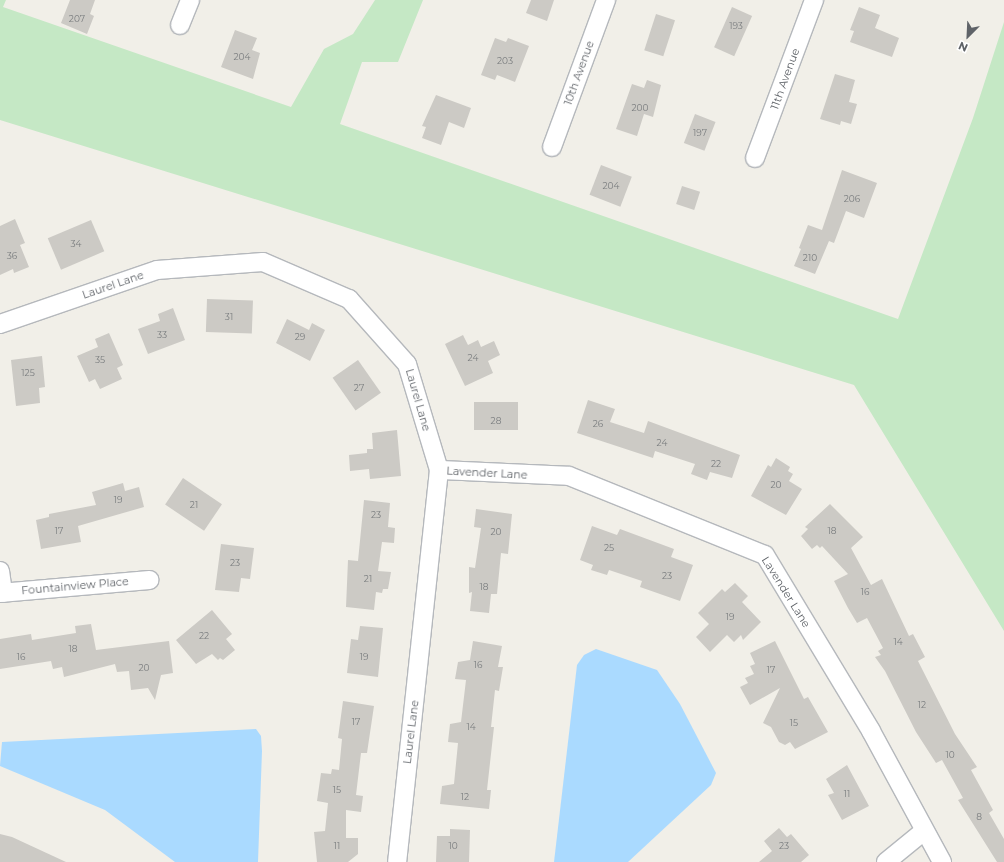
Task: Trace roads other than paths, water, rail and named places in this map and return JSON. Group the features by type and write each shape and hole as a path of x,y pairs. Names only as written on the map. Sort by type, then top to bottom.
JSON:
{"street":[{"path":"180,25 190,0"},
{"name":"10th Avenue","path":"552,147 606,0"},
{"name":"11th Avenue","path":"755,158 814,0"},
{"name":"Laurel Lane","path":"0,324 158,270 263,262 349,300 407,364 439,470 397,862"},
{"name":"Lavender Lane","path":"439,470 570,476 765,555 871,731 942,862"},
{"path":"0,570 2,593"},
{"name":"Fountainview Place","path":"2,593 149,580"},
{"path":"886,862 924,831"}],"water":[{"path":"596,649 657,670 680,704 716,773 711,785 628,862 554,862 577,665 584,655"},
{"path":"256,729 261,736 262,751 258,862 175,862 105,810 0,766 2,742"}]}
